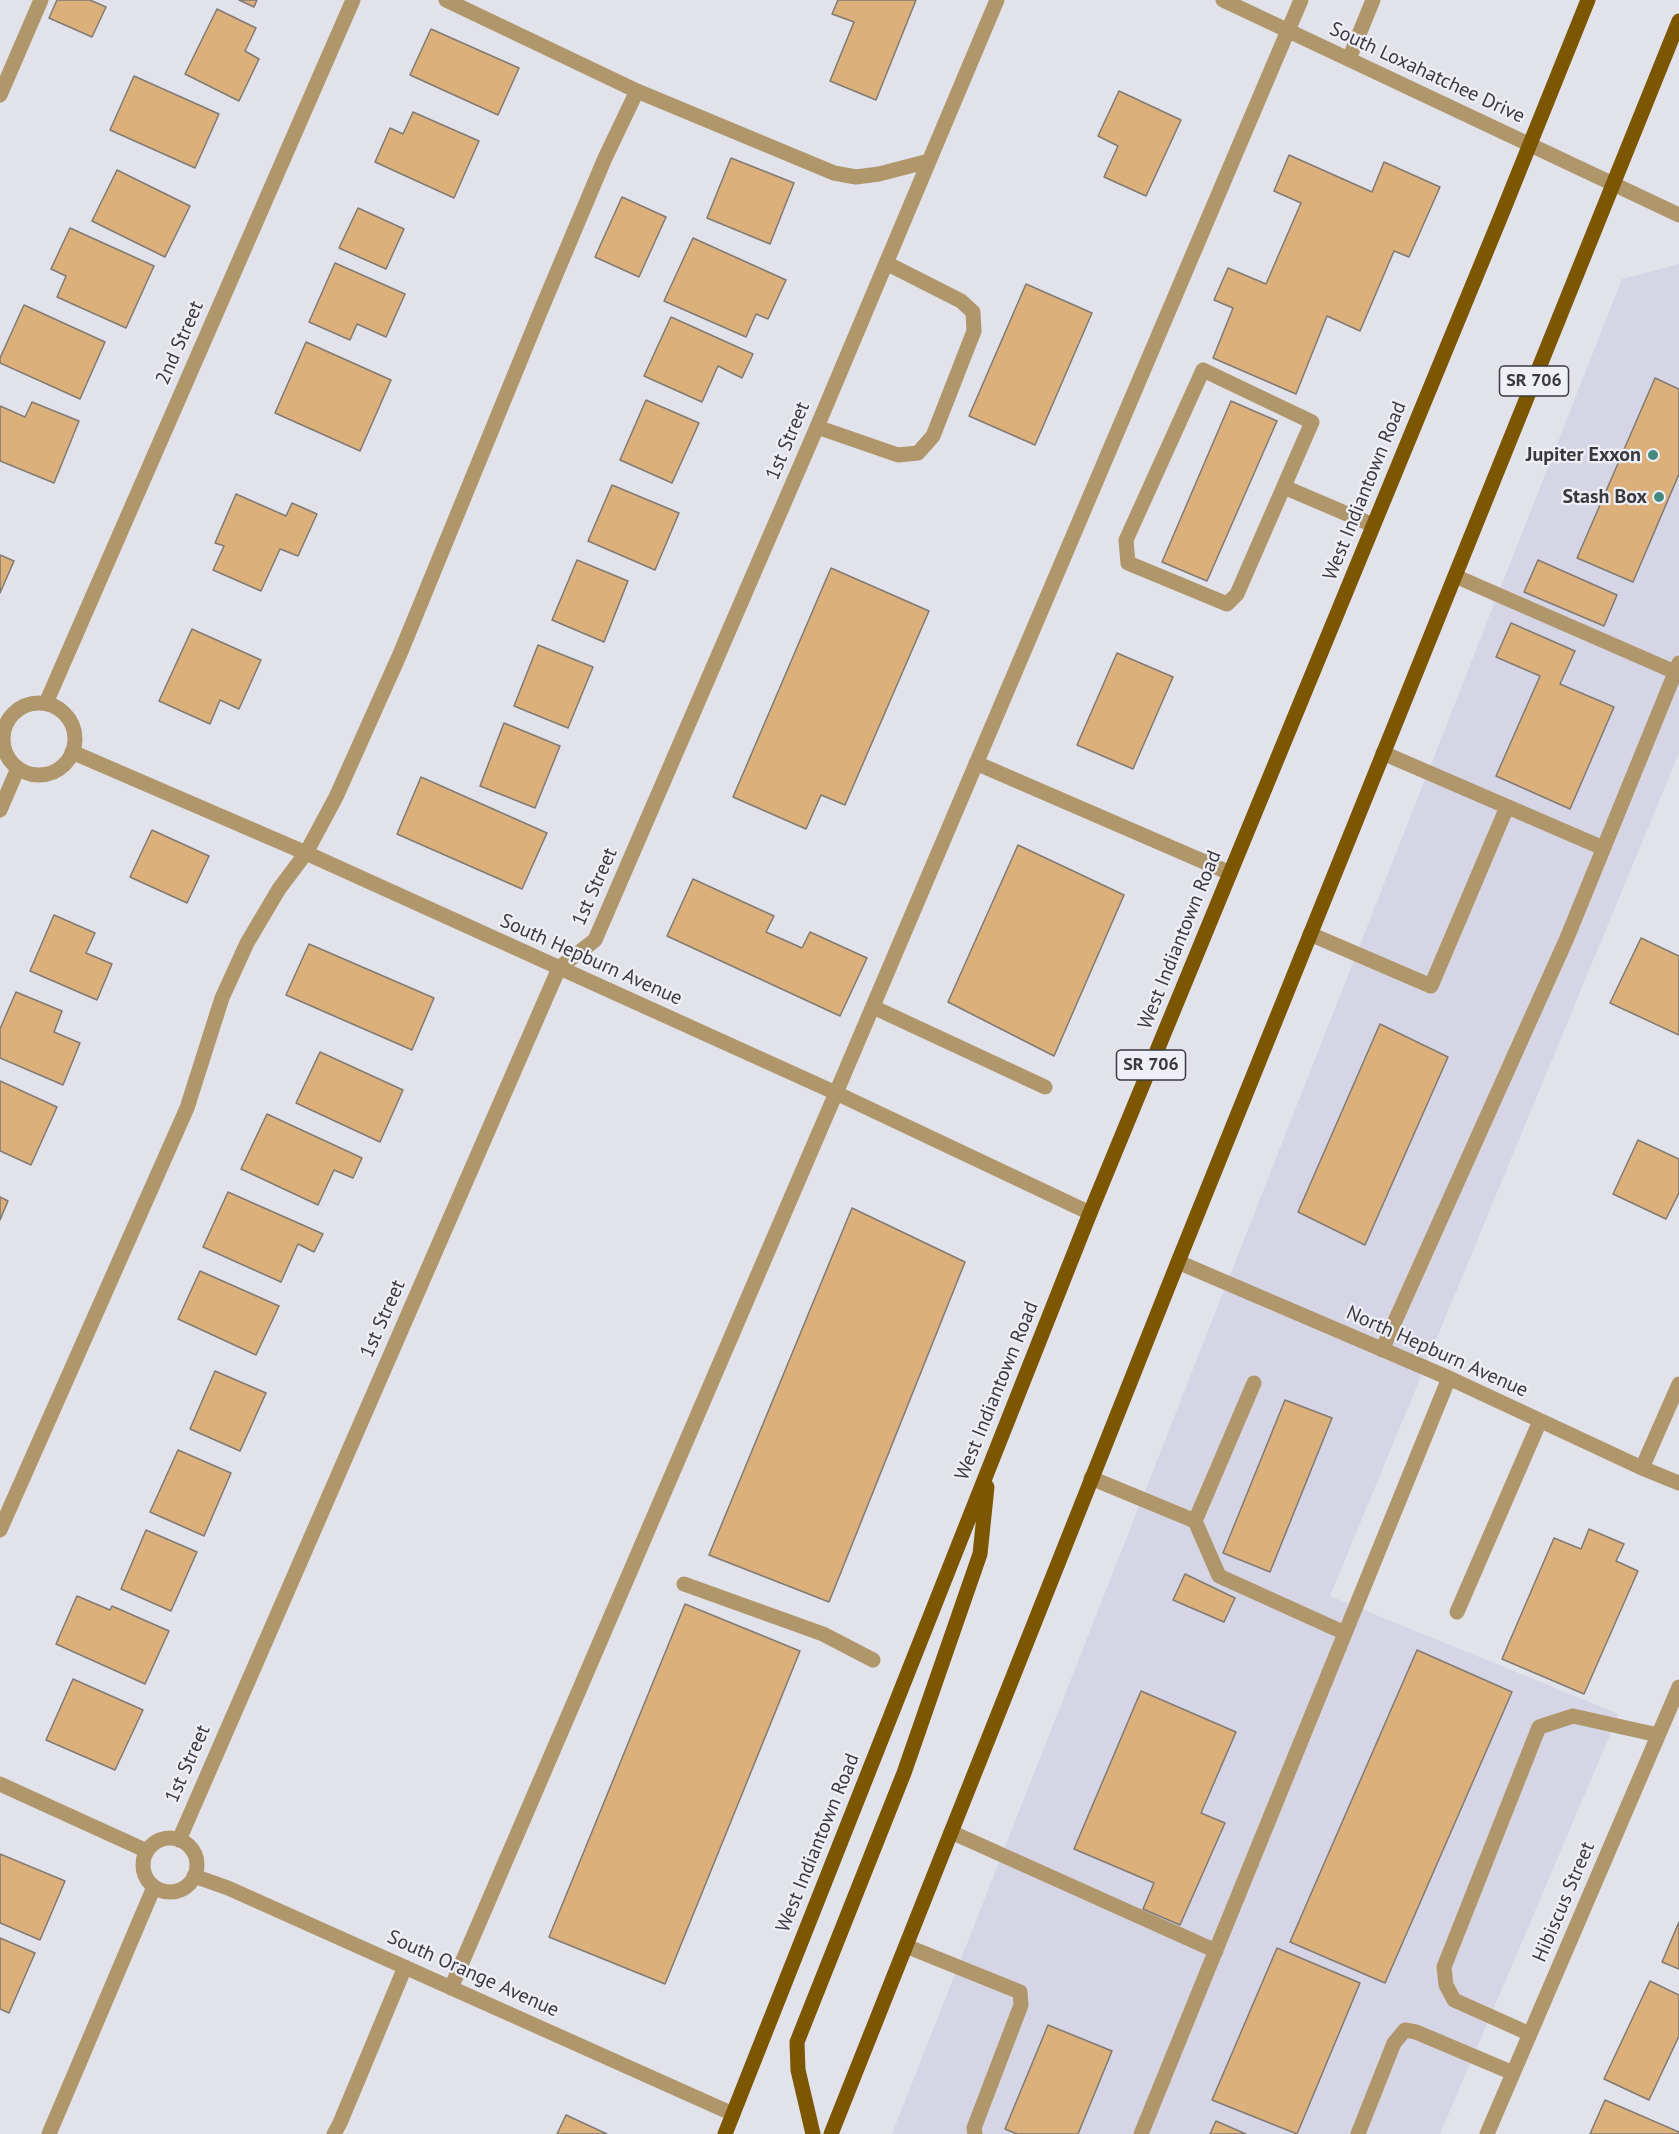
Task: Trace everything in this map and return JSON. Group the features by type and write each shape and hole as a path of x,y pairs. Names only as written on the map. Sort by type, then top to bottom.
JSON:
{"main road":[{"name":"West Indiantown Road","path":"725,2134 1090,1213 1588,0"},
{"name":"SR 706","path":"831,2134 1091,1478 1679,21"},
{"path":"813,2134 798,2070 796,2042 904,1773 980,1554 988,1469"},
{"path":"733,2114 739,2134"}],"street":[{"path":"0,95 41,0"},
{"name":"2nd Street","path":"46,704 353,0"},
{"path":"446,0 636,91 834,173 856,177 879,174 929,161"},
{"name":"1st Street","path":"179,1840 559,968 595,940 817,427 997,0"},
{"name":"South Loxahatchee Drive","path":"1223,0 1679,215"},
{"path":"451,1988 873,1007 1301,0"},
{"path":"1349,59 1373,0"},
{"path":"0,1530 187,1108 222,998 248,943 279,889 306,853 336,797 400,654 541,310 636,91"},
{"path":"817,427 898,455 918,453 933,436 974,331 973,312 961,301 886,263"},
{"path":"1203,370 1312,422 1284,486 1238,594 1227,604 1128,563 1126,540 1203,370"},
{"path":"1284,486 1373,525"},
{"path":"1382,1350 1568,938 1677,668 1455,576"},
{"path":"34,703 46,704 64,713 74,732 74,743 72,753 66,762 48,773 38,775 18,768 5,752 4,719 24,706 34,703"},
{"name":"South Hepburn Avenue","path":"72,753 306,853 836,1093 1090,1213"},
{"path":"1383,753 1603,848"},
{"path":"976,763 1230,873"},
{"path":"0,810 18,768"},
{"path":"1310,934 1431,986 1507,807"},
{"path":"873,1007 1045,1087"},
{"name":"North Hepburn Avenue","path":"1178,1262 1449,1378 1679,1483"},
{"path":"1141,2134 1449,1378"},
{"path":"1195,1521 1254,1383"},
{"path":"1642,1468 1679,1384"},
{"path":"1457,1612 1540,1420"},
{"path":"1091,1478 1195,1521 1218,1576 1345,1633"},
{"path":"684,1584 823,1634 873,1660"},
{"name":"Hibiscus Street","path":"1487,2134 1679,1687"},
{"path":"1530,2034 1454,2000 1446,1985 1444,1967 1539,1727 1572,1716 1658,1735"},
{"path":"0,1784 147,1851"},
{"path":"951,1832 1216,1952"},
{"path":"170,1838 179,1840 186,1844 196,1858 194,1876 190,1883 177,1891 154,1887 144,1874 144,1858 147,1851 161,1840 170,1838"},
{"name":"South Orange Avenue","path":"194,1876 228,1888 733,2114"},
{"path":"49,2134 154,1887"},
{"path":"906,1946 1020,1992 1021,2005 974,2128 975,2134"},
{"path":"334,2134 405,1967"},
{"path":"1358,2134 1394,2043 1405,2030 1416,2031 1513,2073"}],"shaded area":[{"path":"1679,264 1679,753 1330,1596 1619,1714 1440,2134 892,2134 1622,279"}],"building":[{"path":"57,0 90,0 106,7 92,37 49,18"},
{"path":"239,0 257,0 254,7"},
{"path":"838,0 916,0 876,100 830,81 854,22 832,14"},
{"path":"217,9 256,28 245,51 259,59 239,101 185,74"},
{"path":"431,29 519,68 498,115 410,75"},
{"path":"134,76 219,114 195,168 110,130"},
{"path":"1119,91 1181,120 1146,196 1104,177 1118,146 1098,136"},
{"path":"413,112 479,141 454,198 375,162 390,128 403,134"},
{"path":"1289,155 1372,192 1384,162 1440,187 1409,257 1394,251 1360,331 1327,316 1296,394 1213,358 1233,308 1214,300 1228,268 1266,284 1301,203 1274,191"},
{"path":"731,158 794,183 770,244 707,218"},
{"path":"117,170 190,206 165,257 92,221"},
{"path":"622,197 666,217 639,277 595,257"},
{"path":"358,208 404,229 386,269 339,248"},
{"path":"70,228 154,266 126,328 57,297 66,276 51,269"},
{"path":"693,238 786,280 768,319 756,314 746,337 664,301"},
{"path":"335,263 405,294 386,337 357,324 350,340 309,322"},
{"path":"1026,284 1092,313 1035,445 969,416"},
{"path":"24,305 105,342 80,399 0,363 0,358"},
{"path":"671,317 753,354 742,378 718,366 702,402 644,376"},
{"path":"306,342 391,380 360,451 275,413"},
{"path":"1655,378 1679,389 1679,474 1633,582 1577,558"},
{"path":"646,400 699,423 672,483 620,460"},
{"path":"1231,401 1277,421 1207,581 1162,562"},
{"path":"32,402 79,421 54,483 0,461 0,406 25,417"},
{"path":"612,485 679,513 655,570 588,541"},
{"path":"236,494 286,516 292,503 317,514 298,556 280,549 261,591 213,570 224,546 215,543"},
{"path":"0,555 14,561 0,593"},
{"path":"577,560 628,581 604,642 552,620"},
{"path":"1538,560 1617,595 1604,626 1524,592"},
{"path":"831,568 929,611 845,805 821,795 806,829 733,797"},
{"path":"1511,623 1575,651 1560,684 1614,707 1570,809 1496,776 1540,676 1496,657"},
{"path":"192,629 261,660 239,709 220,700 210,724 159,701"},
{"path":"538,645 593,667 568,728 514,706"},
{"path":"1117,653 1173,677 1133,769 1077,745"},
{"path":"504,723 560,746 535,808 480,786"},
{"path":"421,777 547,833 522,889 397,834"},
{"path":"152,830 209,856 187,903 130,877"},
{"path":"1018,845 1124,895 1054,1056 948,1002"},
{"path":"693,879 774,916 766,932 802,948 810,932 867,958 840,1016 667,936"},
{"path":"54,915 95,933 86,953 112,964 97,1000 30,971"},
{"path":"1641,938 1679,956 1679,1035 1610,1003"},
{"path":"309,944 434,998 412,1050 286,995"},
{"path":"16,992 62,1011 54,1032 80,1043 63,1085 0,1058 0,1029"},
{"path":"1380,1024 1448,1057 1365,1245 1298,1212"},
{"path":"320,1052 403,1090 380,1142 296,1103"},
{"path":"0,1081 57,1107 31,1165 0,1151"},
{"path":"267,1114 362,1158 353,1178 334,1170 318,1205 241,1169"},
{"path":"1638,1140 1679,1159 1679,1193 1666,1219 1613,1194"},
{"path":"228,1192 323,1234 314,1252 298,1244 281,1282 203,1247"},
{"path":"0,1197 8,1201 0,1220"},
{"path":"852,1208 965,1262 829,1602 709,1555"},
{"path":"200,1271 279,1306 256,1355 178,1319"},
{"path":"215,1371 266,1393 240,1451 190,1429"},
{"path":"1285,1400 1332,1418 1270,1572 1223,1553"},
{"path":"178,1450 231,1473 204,1536 150,1512"},
{"path":"1589,1529 1624,1544 1616,1561 1638,1571 1584,1694 1502,1659 1554,1538 1581,1549"},
{"path":"146,1530 197,1552 171,1611 121,1589"},
{"path":"1185,1574 1235,1598 1224,1622 1173,1600"},
{"path":"77,1596 110,1610 112,1606 169,1631 145,1684 56,1644"},
{"path":"685,1604 800,1651 665,1984 549,1937"},
{"path":"1417,1650 1512,1692 1385,1983 1290,1942"},
{"path":"73,1679 143,1710 115,1770 46,1740"},
{"path":"1141,1691 1236,1732 1201,1813 1225,1823 1180,1925 1143,1909 1154,1883 1074,1849"},
{"path":"0,1854 65,1881 40,1940 0,1923"},
{"path":"1679,1922 1679,1969 1662,1962"},
{"path":"0,1938 35,1953 9,2013 0,2009"},
{"path":"1277,1948 1360,1983 1297,2134 1212,2100"},
{"path":"1650,1981 1679,1995 1679,2036 1649,2100 1604,2079"},
{"path":"1048,2025 1112,2051 1078,2134 1017,2134 1005,2129"},
{"path":"1605,2100 1679,2132 1679,2134 1590,2134"},
{"path":"566,2115 607,2134 557,2134"},
{"path":"1216,2121 1246,2134 1210,2134"}],"place":[{"name":"Jupiter Exxon","path":"1653,455"},
{"name":"Stash Box","path":"1659,497"}]}
